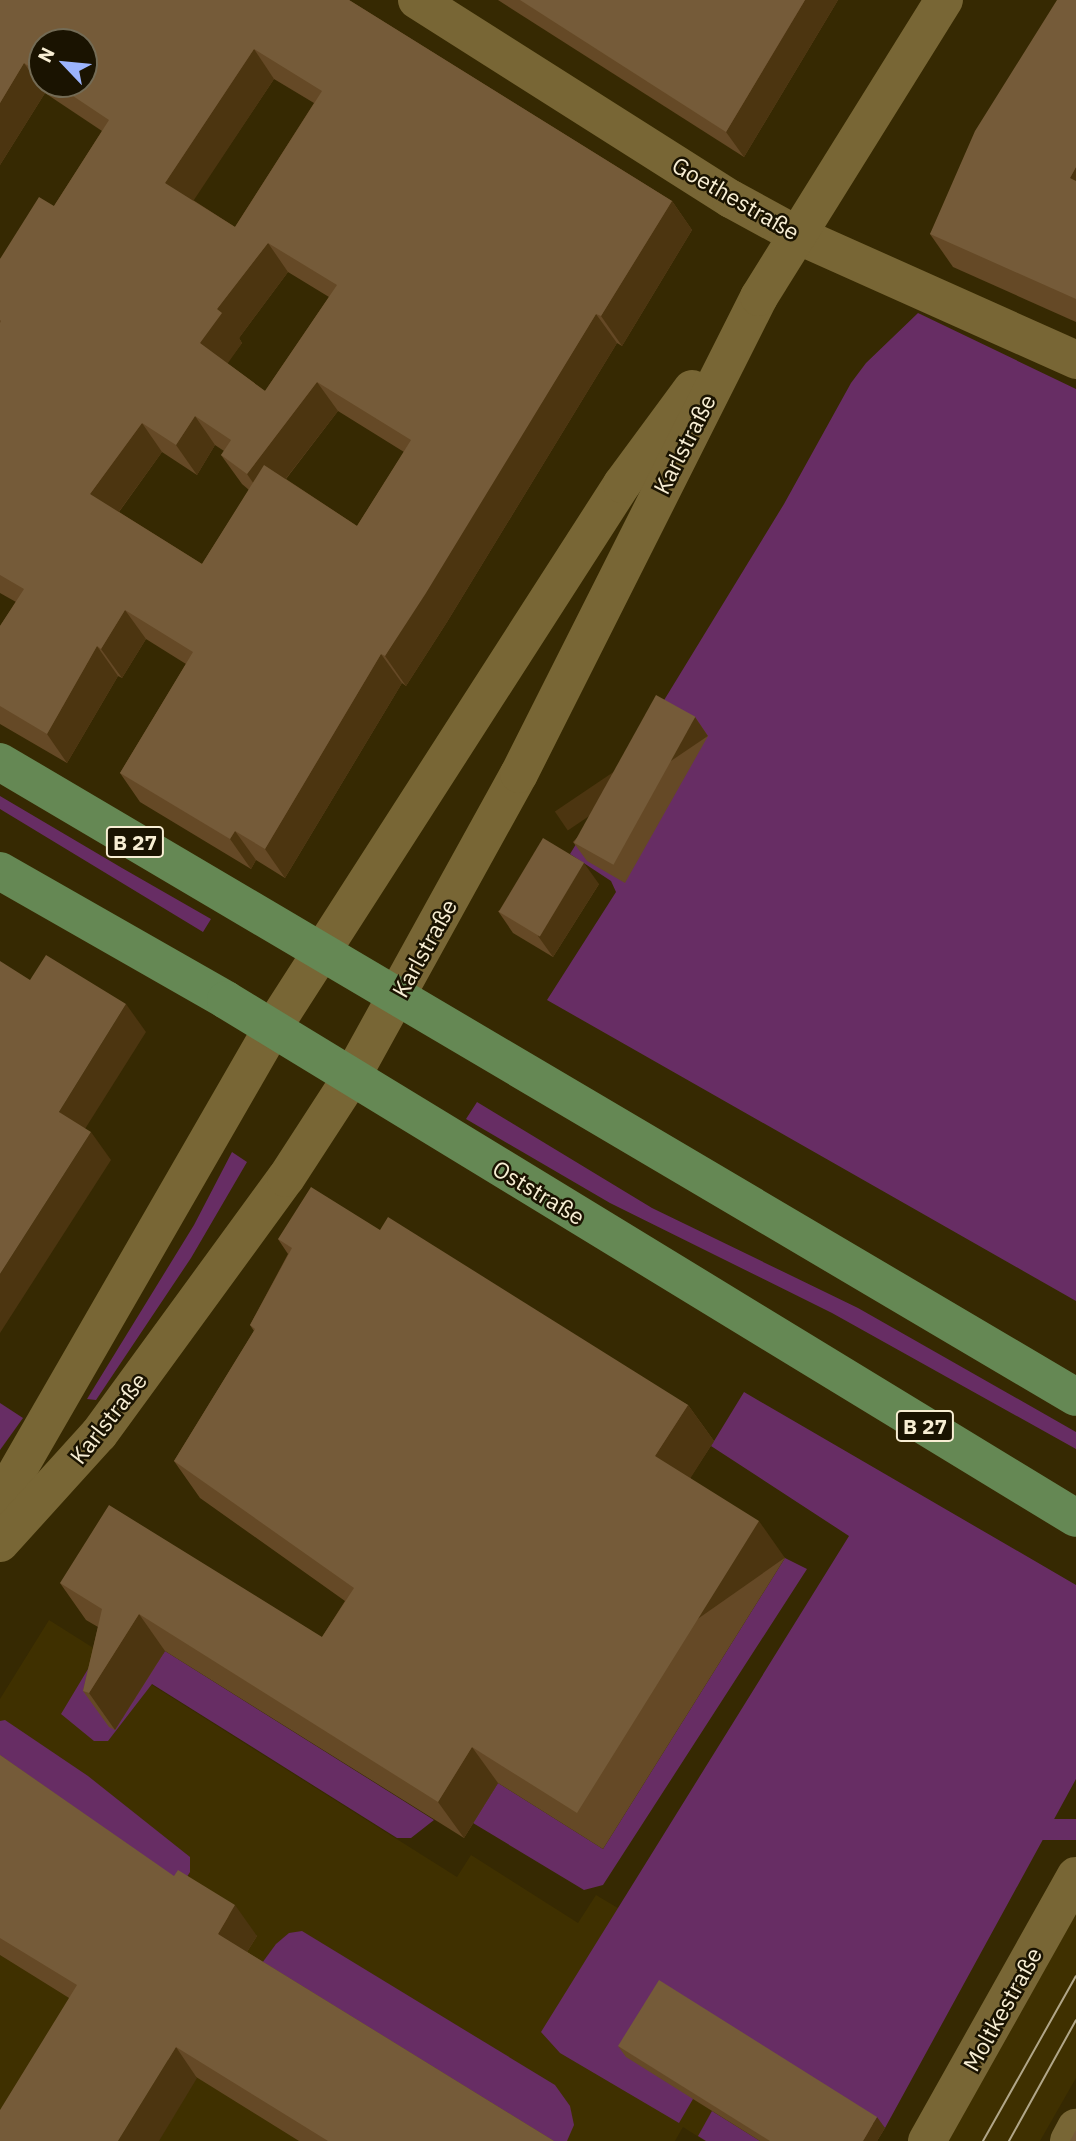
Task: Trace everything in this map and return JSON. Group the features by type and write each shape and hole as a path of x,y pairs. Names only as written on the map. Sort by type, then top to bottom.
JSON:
{"main road":[{"name":"B 27","path":"0,762 1076,1397"},
{"name":"Oststraße","path":"0,871 272,1029 1076,1518"}],"street":[{"name":"Goethestraße","path":"417,0 731,199 797,235 1076,360"},
{"name":"Karlstraße","path":"0,1543 99,1434 286,1178 351,1078 519,774 760,297 944,0"},
{"name":"Karlstraße","path":"0,1501 272,1029 622,484 760,297"},
{"name":"Moltkestraße","path":"927,2141 1076,1876"},
{"path":"1069,2141 1076,2128"}],"shaded area":[{"path":"918,313 1076,389 1076,1301 547,1000 616,892 611,881 570,854 784,504 851,383 866,363"},
{"path":"0,796 211,919 203,932 0,809"},
{"path":"477,1102 652,1208 858,1308 1076,1432 1076,1449 832,1313 610,1203 466,1119"},
{"path":"232,1152 247,1162 191,1258 96,1400 87,1399 194,1225"},
{"path":"744,1392 1076,1585 1076,1779 885,2128 667,1992 693,2099 679,2123 560,2053 541,2032 849,1536 711,1446"},
{"path":"0,1403 23,1418 0,1450"},
{"path":"785,1558 807,1569 603,1885 584,1890 473,1823 498,1783 603,1849"},
{"path":"49,1620 457,1877 471,1855 578,1923 596,1895 906,2079 872,2141 705,2141 683,2127 675,2141 0,2141 0,1699"},
{"path":"109,1634 157,1663 165,1651 434,1820 411,1838 397,1838 152,1684 108,1741 94,1741 61,1714"},
{"path":"5,1720 88,1776 190,1857 190,1872 176,1894 0,1770 0,1721"},
{"path":"708,1819 1076,1819 1076,1840 708,1840"},
{"path":"1076,1907 1076,2078 1040,2141 943,2141"},
{"path":"302,1931 555,2085 570,2106 574,2125 567,2141 524,2141 254,1974 276,1944 289,1933"},
{"path":"712,2111 760,2141 706,2141 698,2136"}],"building":[{"path":"0,0 349,0 672,201 601,316 596,314 426,593 385,656 381,654 265,849 235,831 230,839 120,773 193,652 125,610 101,649 97,646 47,734 0,706 0,626 24,589 0,575 0,259 39,197 54,206 109,120 76,98 98,98 98,28 28,28 28,66 24,63 0,103","holes":["254,49 322,91 235,227 165,183","268,243 337,285 265,391 200,343 222,313 217,309","317,382 411,440 357,526 264,465 202,564 90,494 142,423 176,445 195,416 231,440 221,455 247,474"]},
{"path":"520,0 805,0 726,132"},
{"path":"1057,0 1076,0 1076,167 1070,178 1076,181 1076,299 930,234 975,131"},
{"path":"656,695 695,717 613,865 574,843"},
{"path":"543,838 584,863 540,936 499,912"},
{"path":"46,955 126,1004 59,1112 91,1132 0,1274 0,961 30,980"},
{"path":"311,1187 380,1230 388,1217 688,1405 655,1456 759,1521 577,1813 472,1747 438,1802 139,1614 89,1693 83,1691 102,1609 60,1583 109,1505 322,1637 354,1588 174,1461 255,1329 250,1325 292,1248 278,1239"},
{"path":"0,1755 174,1876 178,1870 235,1905 218,1934 554,2141 328,2141 176,2047 118,2141 0,2141 0,2110 77,1985 0,1938"},
{"path":"659,1980 877,2117 863,2141 770,2141 618,2046"},
{"path":"1076,2130 1076,2141 1070,2141"}],"tram line":[{"path":"983,2141 1076,1976"},
{"path":"1009,2141 1076,2020"}]}
